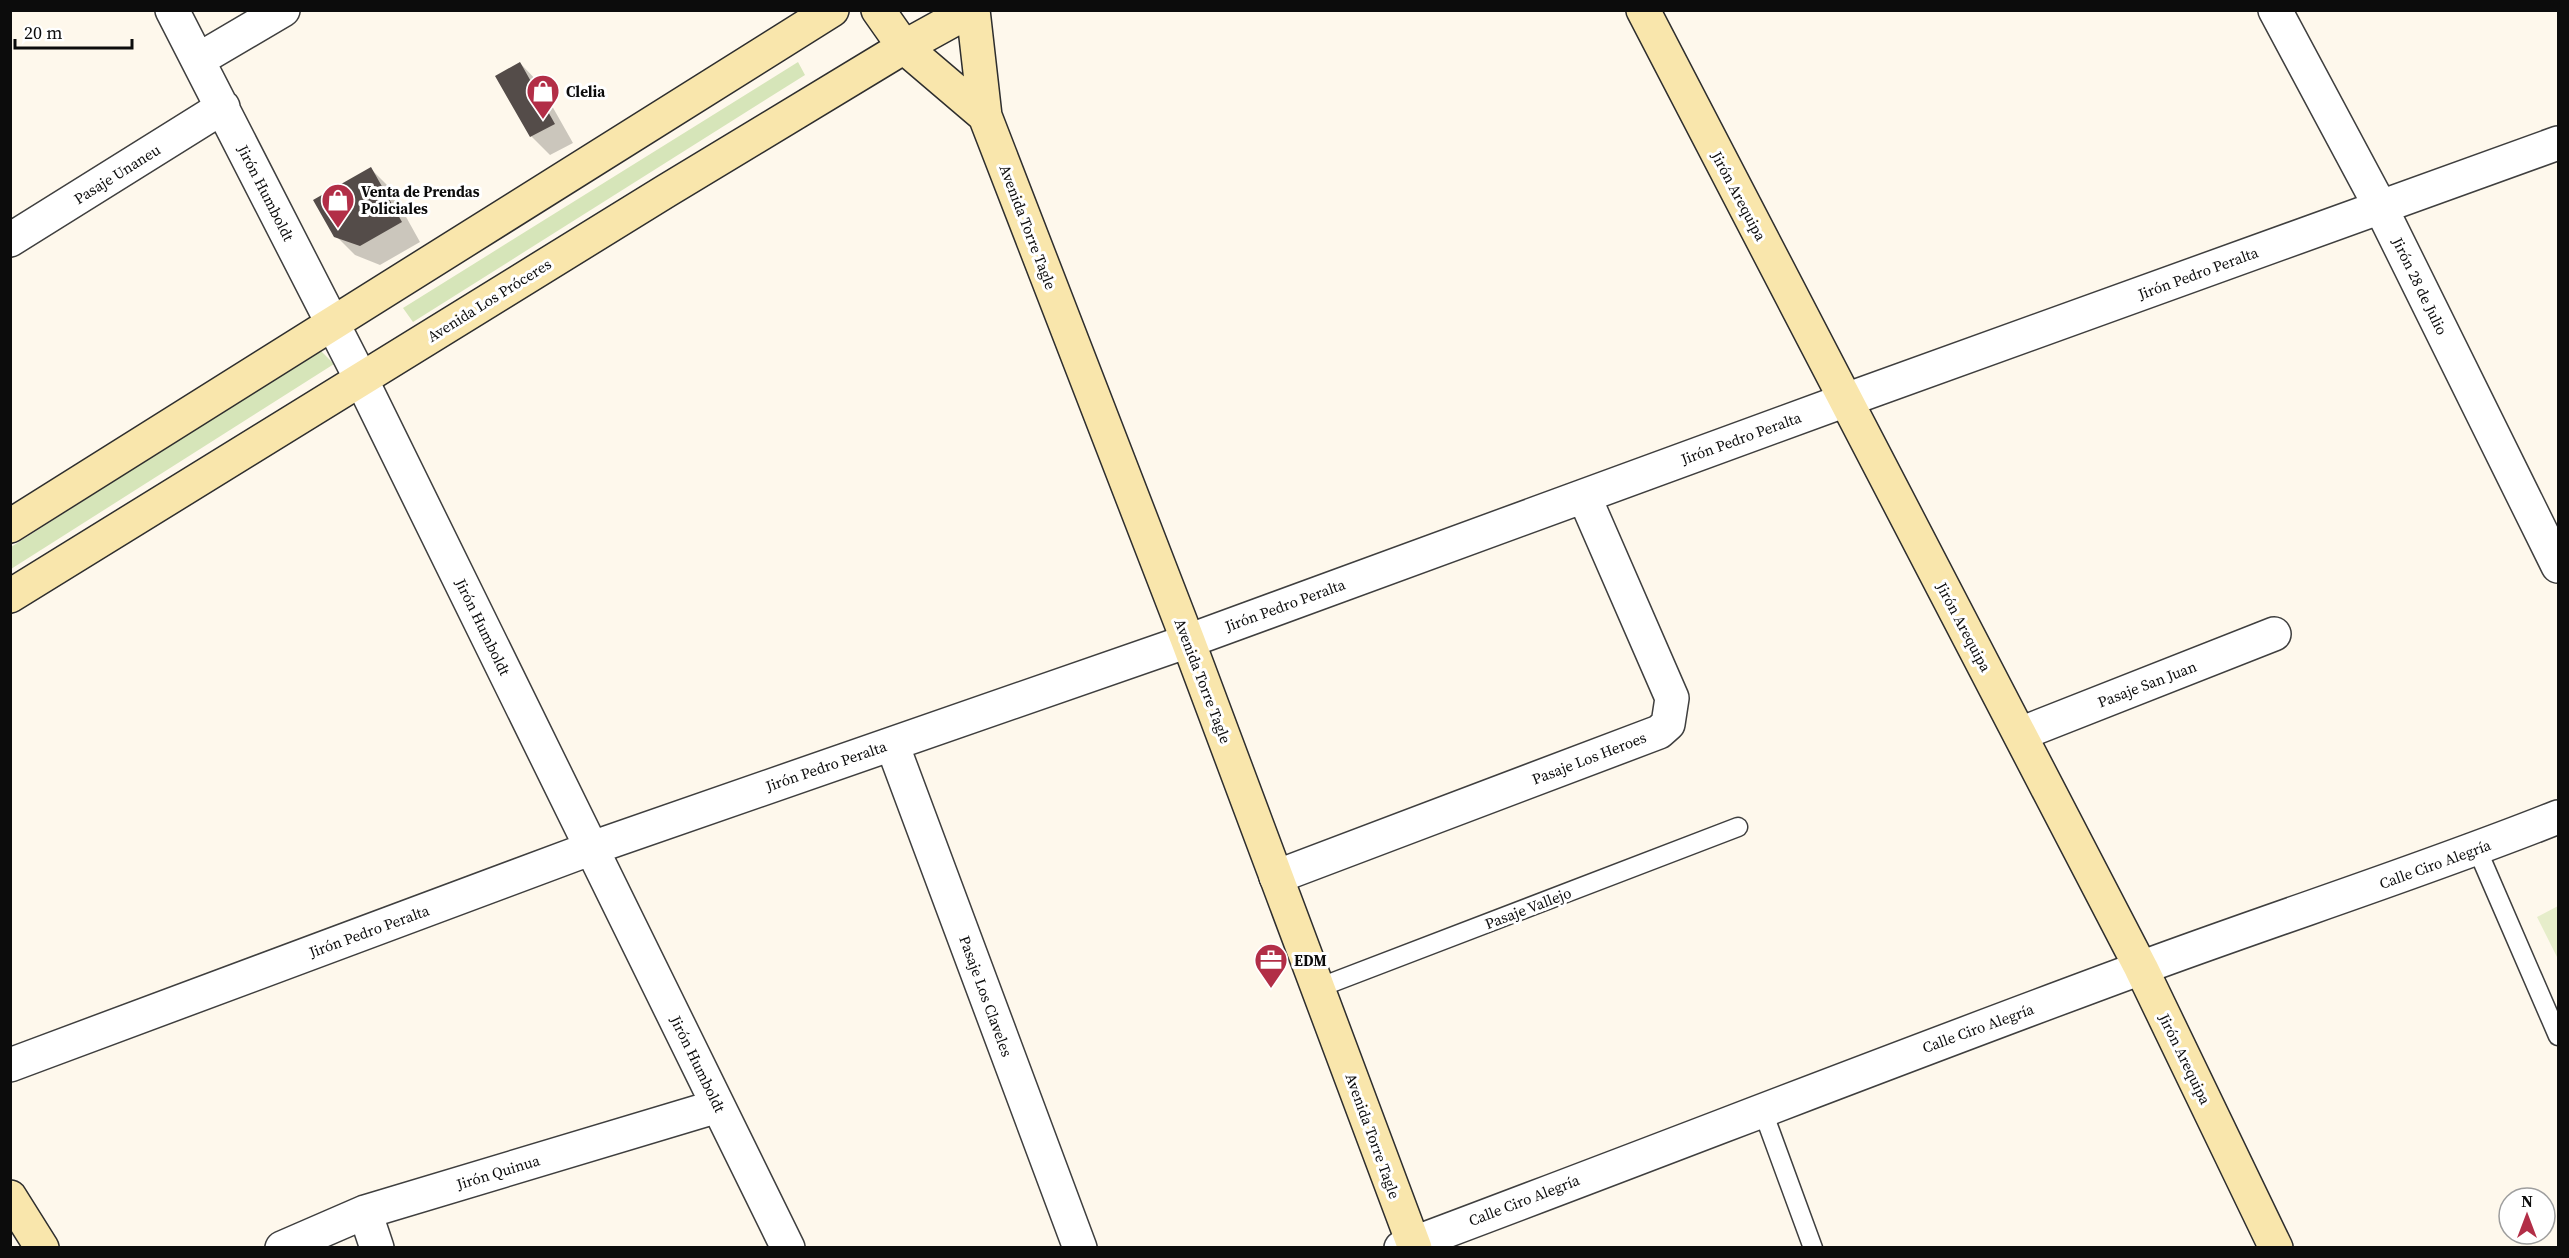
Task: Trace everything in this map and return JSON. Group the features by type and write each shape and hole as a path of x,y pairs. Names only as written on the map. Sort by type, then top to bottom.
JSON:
{"street":[{"name":"Jirón Humboldt","path":"172,10 361,379 788,1248"},
{"path":"198,60 283,10"},
{"path":"10,526 832,10"},
{"name":"Avenida Torre Tagle","path":"878,10 904,47 985,116"},
{"name":"Avenida Torre Tagle","path":"972,10 985,116 1188,641 1414,1246"},
{"name":"Avenida Los Próceres","path":"10,596 904,47 972,10"},
{"name":"Jirón Arequipa","path":"1643,10 2141,968 2276,1248"},
{"name":"Jirón 28 de Julio","path":"2275,10 2549,524 2559,566"},
{"name":"Pasaje Unaneu","path":"10,240 223,107"},
{"name":"Jirón Pedro Peralta","path":"10,1065 592,848 1188,641 1846,400 2559,143"},
{"name":"Pasaje Los Heroes","path":"1276,877 1659,732 1668,724 1672,698 1584,496"},
{"name":"Pasaje San Juan","path":"2020,734 2274,634"},
{"name":"Pasaje Los Claveles","path":"892,744 1080,1248"},
{"name":"Calle Ciro Alegría","path":"1414,1246 1762,1109 2141,968 2477,849 2559,817"},
{"name":"Jirón Quinua","path":"282,1248 365,1212 718,1106"},
{"path":"10,1197 42,1248"},
{"path":"365,1212 377,1248"}],"lane":[{"name":"Pasaje Vallejo","path":"1318,988 1738,828"},
{"path":"2477,849 2559,1036"},
{"path":"1762,1109 1813,1248"}],"green space":[{"path":"798,62 805,75 413,322 403,308"},
{"path":"320,350 334,364 11,569 11,547"},
{"path":"2558,906 2558,959 2537,917"}],"building":[{"path":"520,62 555,124 530,137 495,76"},
{"path":"371,167 402,222 360,246 334,237 313,200"}],"place":[{"name":"Clelia","path":"543,120"},
{"name":"Venta de Prendas Policiales","path":"338,229"},
{"name":"EDM","path":"1271,989"}]}
